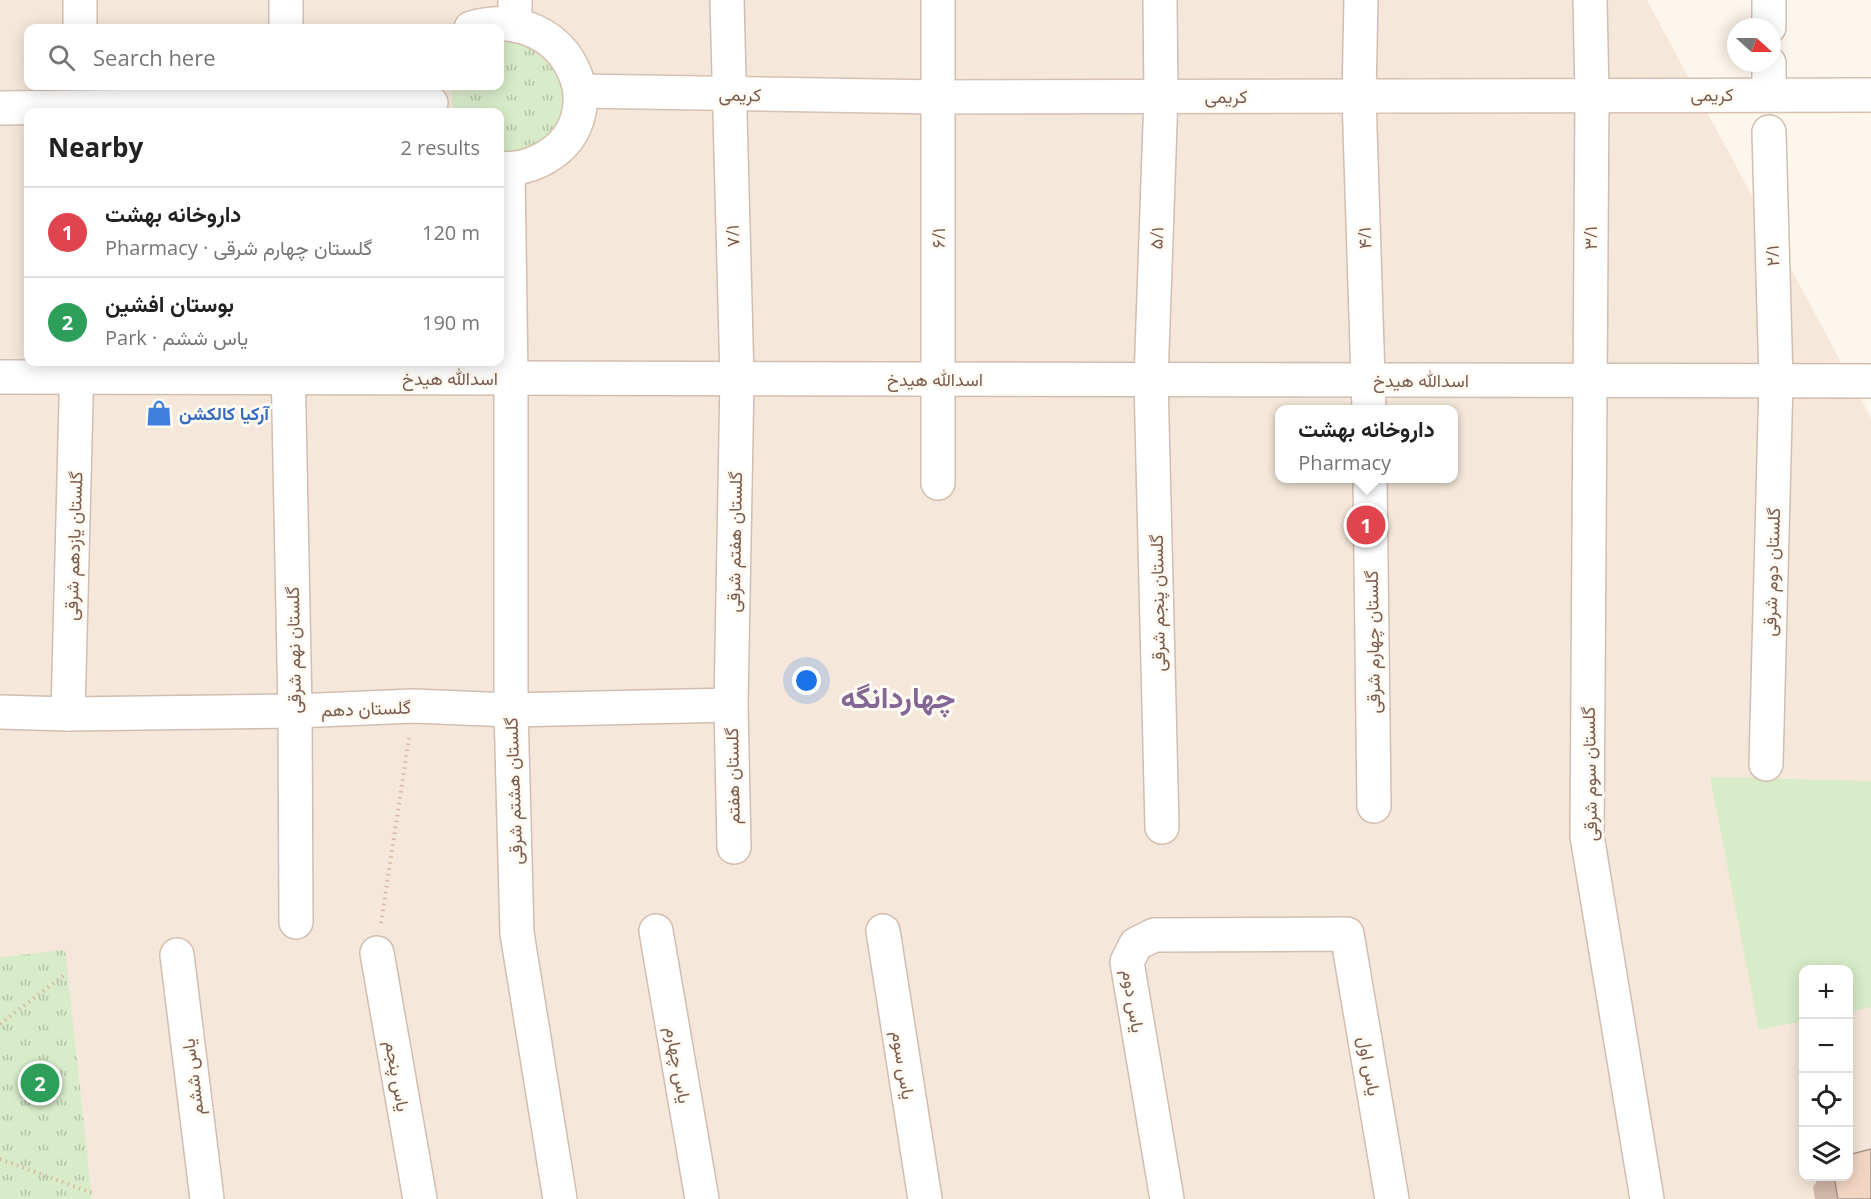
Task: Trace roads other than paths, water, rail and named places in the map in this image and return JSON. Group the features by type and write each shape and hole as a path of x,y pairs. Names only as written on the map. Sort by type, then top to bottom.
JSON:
{"street":[{"path":"80,0 80,24"},
{"path":"286,0 286,24"},
{"name":"۷/۱","path":"727,0 736,379"},
{"name":"۶/۱","path":"938,0 938,483"},
{"name":"۵/۱","path":"1151,380 1161,96 1160,0"},
{"name":"۴/۱","path":"1361,0 1359,96 1369,395"},
{"name":"۳/۱","path":"1590,0 1592,95 1590,381"},
{"path":"1768,0 1769,18"},
{"path":"483,24 515,10 560,44 575,65 580,91 578,116 567,138 548,156 526,167 504,168"},
{"name":"کریمی","path":"580,91 937,97 1592,95 1769,79 1871,95"},
{"path":"0,108 81,102 432,100"},
{"name":"۲/۱","path":"1769,132 1776,381"},
{"name":"گلستان هشتم شرقی","path":"504,168 511,379 511,710 517,933 560,1199"},
{"name":"اسدالله هیدخ","path":"0,377 77,370 288,370 511,379 1151,380 1369,395 1590,381 1871,381"},
{"name":"گلستان یازدهم شرقی","path":"68,714 77,370"},
{"name":"گلستان نهم شرقی","path":"288,370 295,711 296,922"},
{"name":"گلستان هفتم شرقی","path":"731,705 736,379"},
{"name":"گلستان پنجم شرقی","path":"1151,380 1162,827"},
{"name":"گلستان سوم شرقی","path":"1590,381 1587,836 1647,1199"},
{"name":"گلستان دوم شرقی","path":"1766,764 1776,381"},
{"name":"گلستان چهارم شرقی","path":"1370,483 1374,806"},
{"name":"گلستان دهم","path":"0,712 68,714 295,711 413,706 511,710 731,705"},
{"name":"گلستان هفتم","path":"731,705 734,848"},
{"name":"یاس چهارم","path":"656,931 702,1199"},
{"name":"یاس سوم","path":"884,931 925,1199"},
{"name":"یاس دوم","path":"1167,1199 1126,962 1136,944 1154,935 1347,934"},
{"name":"یاس اول","path":"1347,934 1392,1199"},
{"name":"یاس پنجم","path":"376,953 420,1199"},
{"name":"یاس ششم","path":"177,956 207,1199"}],"place":[{"name":"آرکیا کالکشن","path":"159,413"},
{"name":"داروخانه بهشت","path":"1366,525"},
{"name":"بوستان افشین","path":"40,1083"}],"district":[{"name":"چهاردانگه","path":"898,696"}]}
